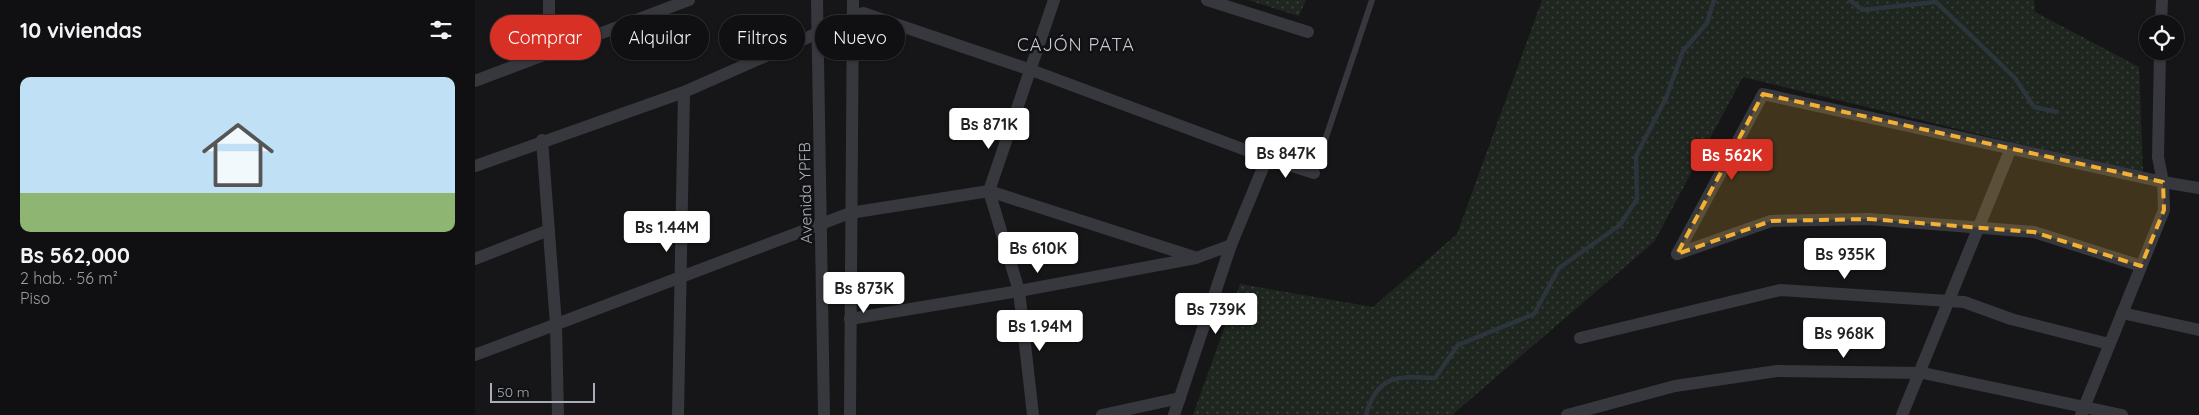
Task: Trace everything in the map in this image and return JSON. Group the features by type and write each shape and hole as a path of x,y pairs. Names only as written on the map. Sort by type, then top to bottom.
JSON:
{"street":[{"path":"549,0 549,15"},
{"path":"601,32 687,0"},
{"name":"Avenida YPFB","path":"817,0 817,15"},
{"path":"852,15 853,0"},
{"path":"1033,415 1019,291 989,191 1054,0"},
{"path":"1207,0 1308,32"},
{"path":"2161,15 2162,0"},
{"path":"905,27 1031,70 1267,158 1314,173"},
{"path":"475,166 542,140 684,92 815,35"},
{"path":"475,80 528,60"},
{"name":"Avenida YPFB","path":"818,60 824,415"},
{"path":"849,415 852,60"},
{"path":"2083,411 2164,210 2163,182 2158,157 2160,60"},
{"path":"678,415 684,92"},
{"path":"2141,266 2034,232 1869,219 1771,221 1677,254 1763,94 2163,182 2199,188"},
{"path":"542,140 556,325 558,415"},
{"path":"1901,415 2011,148"},
{"path":"1174,415 1231,245 1267,158"},
{"path":"475,355 850,213 989,191 1196,258"},
{"path":"475,259 549,230"},
{"path":"850,319 1019,291 1196,258 1231,245"},
{"path":"1580,338 1780,290 1964,302 2011,319 2109,344"},
{"path":"2122,313 2199,330"},
{"path":"1567,415 1675,386 1777,372 1919,373 2083,411 2122,415"},
{"path":"1102,415 1180,398"}],"lane":[{"path":"1314,173 1372,0"}],"highlighted area":[{"path":"1763,94 2163,182 2164,210 2141,266 2034,232 1869,219 1771,221 1677,254"}],"shaded area":[{"path":"1248,0 1306,0 1299,16"},
{"path":"1542,0 2034,0 2035,12 2139,67 2143,174 1743,77 1654,242 1452,415 1193,415 1240,284 1373,307 1457,234"}],"waterway":[{"path":"1366,415 1376,392 1391,380 1411,377 1435,378 1458,345 1534,314 1559,268 1620,225 1637,199 1636,156 1666,98 1683,51 1707,23 1714,0"},
{"path":"1850,0 1862,10 1936,2 2015,78 2034,107 2057,112"}],"district":[{"name":"CAJÓN PATA","path":"1076,44"}]}
